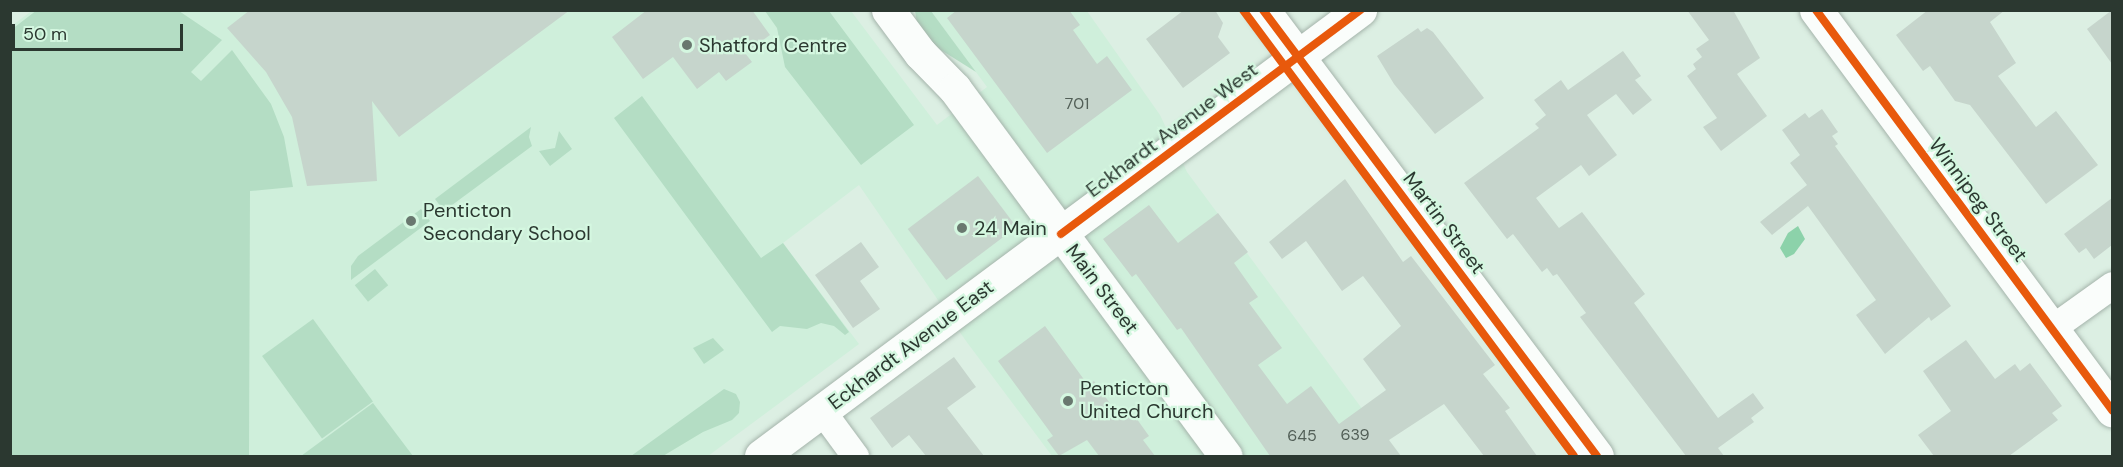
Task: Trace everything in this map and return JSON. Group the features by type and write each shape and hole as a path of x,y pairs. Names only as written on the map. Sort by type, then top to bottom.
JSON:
{"main road":[{"name":"Martin Street","path":"1263,10 1597,456"},
{"name":"Eckhardt Avenue West","path":"1061,234 1360,10"},
{"name":"Winnipeg Street","path":"1816,10 2112,410"},
{"name":"Main Street","path":"899,18 955,89 1226,456"},
{"name":"Eckhardt Avenue East","path":"761,456 1061,234"}],"street":[{"path":"2052,328 2112,285"},
{"path":"822,411 855,456"}],"shaded area":[{"name":"Penticton Secondary School","path":"33,10 851,11 937,125 987,87 931,11 1087,11 1160,115 1187,172 1397,456 1052,456 966,341 859,185 783,243 859,344 708,456 11,456 10,27"},
{"path":"37,10 179,11 222,40 191,72 201,81 232,50 271,104 284,137 293,187 250,191 249,456 11,456 11,30"},
{"path":"765,11 829,11 914,125 861,165 785,67 777,28"},
{"path":"915,11 931,11 976,72 933,45 917,23"},
{"path":"642,96 761,258 783,243 849,332 845,335 834,326 821,323 807,329 780,326 772,332 614,118"},
{"path":"531,127 529,137 532,146 444,211 435,199"},
{"path":"559,131 572,149 550,166 539,151 555,148"},
{"path":"421,209 430,221 351,280 351,266 358,256"},
{"path":"1798,226 1805,239 1794,254 1786,258 1780,248 1788,233"},
{"path":"375,269 388,285 368,302 355,285"},
{"path":"313,319 373,402 322,439 262,356"},
{"path":"713,338 724,350 704,364 693,348"},
{"path":"724,389 736,394 740,402 739,413 732,420 703,432 663,456 631,456"},
{"path":"373,403 413,456 301,456"}],"building":[{"path":"250,10 570,10 399,137 372,101 377,181 307,186 292,117 266,72 227,28"},
{"name":"Shatford Centre","path":"647,10 752,10 770,35 745,53 752,62 726,81 719,72 697,89 673,57 643,79 612,37"},
{"path":"957,10 1069,10 1080,25 1073,30 1097,64 1107,56 1132,90 1047,153 947,18"},
{"path":"1184,10 1215,10 1223,23 1218,37 1230,53 1183,88 1146,39"},
{"path":"1687,10 1733,10 1760,58 1737,74 1767,116 1721,151 1703,127 1717,118 1687,76 1696,69 1693,64 1702,57 1696,49 1709,40"},
{"path":"1928,10 2005,10 1990,22 2016,63 1998,76 2036,127 2056,111 2098,165 2046,204 1970,105 1955,101 1930,66 1923,71 1896,35"},
{"path":"2112,10 2112,64 2087,29"},
{"path":"1418,28 1421,32 1427,28 1433,32 1484,98 1435,134 1394,84 1377,56"},
{"path":"1623,51 1641,76 1635,80 1652,100 1633,115 1616,94 1587,115 1617,155 1589,176 1581,165 1536,198 1559,228 1582,212 1645,294 1634,303 1718,418 1753,393 1764,408 1751,418 1754,422 1718,448 1724,456 1686,456 1580,317 1586,313 1557,274 1553,276 1547,268 1542,272 1513,234 1507,239 1464,183 1539,128 1535,124 1546,115 1534,100 1561,80 1568,90"},
{"path":"1822,109 1838,132 1832,136 1838,144 1835,146 1951,306 1931,321 1929,317 1885,354 1856,315 1876,300 1808,206 1772,235 1760,222 1807,185 1790,163 1800,155 1782,130 1805,113 1809,118"},
{"name":"24 Main","path":"978,176 1017,227 946,280 908,229"},
{"path":"1345,179 1403,262 1411,256 1495,365 1483,374 1510,408 1505,411 1537,456 1484,456 1444,404 1389,440 1401,456 1270,456 1181,328 1177,330 1136,274 1132,277 1103,239 1149,205 1178,243 1218,213 1248,252 1234,263 1258,297 1249,303 1282,348 1258,365 1287,404 1311,386 1339,424 1386,390 1363,359 1401,326 1363,276 1342,291 1306,241 1282,259 1269,242"},
{"path":"2112,198 2112,245 2094,259 2086,248 2079,253 2064,234"},
{"path":"861,242 879,267 860,281 880,309 853,328 815,275"},
{"name":"Penticton United Church","path":"1045,326 1088,385 1094,381 1119,416 1129,408 1149,436 1143,440 1155,456 1099,456 1087,440 1059,456 1047,440 1053,436 998,361"},
{"path":"1966,340 1995,379 2015,364 2020,371 2030,363 2062,406 2052,413 2058,420 2009,456 1934,456 1918,435 1951,411 1923,371"},
{"path":"954,357 976,387 947,408 984,456 926,456 909,435 892,448 870,418"}],"cycle path":[{"path":"1243,10 1574,456"},
{"path":"1263,10 1597,456"},
{"path":"1061,234 1360,10"},
{"path":"1816,10 2112,410"}],"place":[{"name":"Shatford Centre","path":"687,45"},
{"name":"Penticton Secondary School","path":"411,221"},
{"name":"24 Main","path":"962,228"},
{"name":"Penticton United Church","path":"1068,401"}]}
